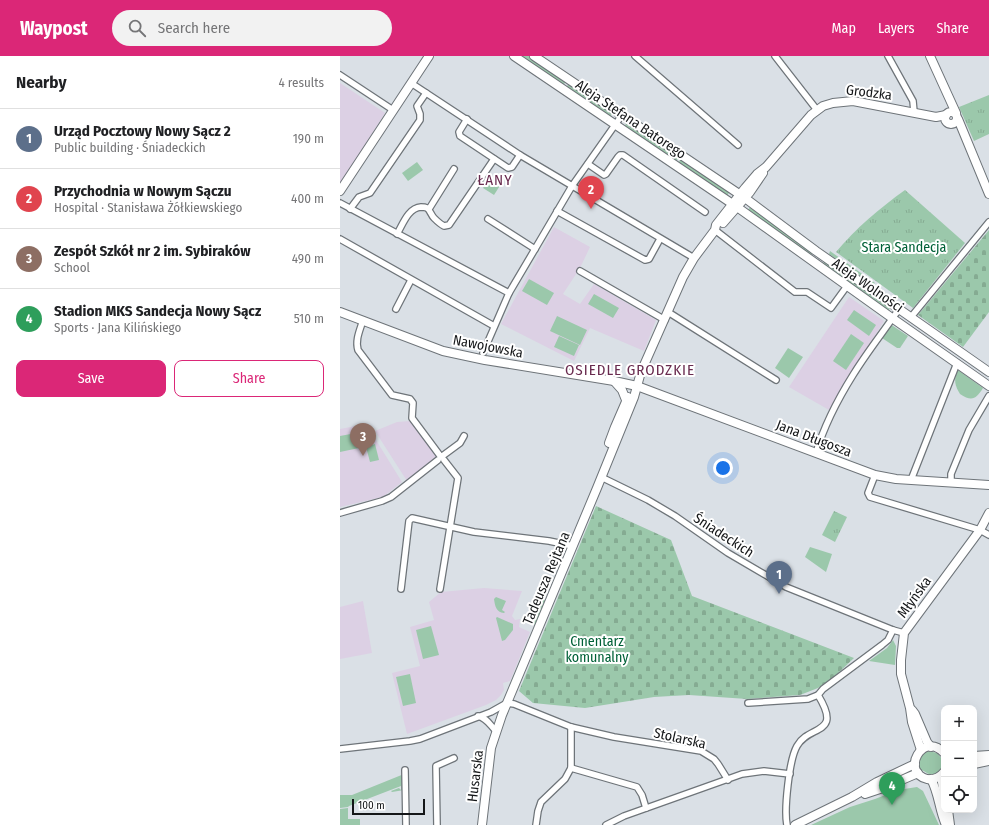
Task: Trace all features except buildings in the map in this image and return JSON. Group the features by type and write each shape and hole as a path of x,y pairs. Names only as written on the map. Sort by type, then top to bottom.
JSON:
{"street":[{"name":"Aleja Stefana Batorego","path":"514,56 735,205"},
{"name":"Aleja Stefana Batorego","path":"534,56 742,196"},
{"path":"635,56 738,145"},
{"path":"775,56 817,110"},
{"path":"888,56 913,101 914,112"},
{"path":"930,56 948,98 951,116 989,194"},
{"path":"340,191 427,57"},
{"path":"340,75 393,110"},
{"path":"411,83 520,155 694,258"},
{"path":"350,209 359,197 370,193 396,157 420,120 420,114 417,106 426,93"},
{"name":"Grodzka","path":"637,386 641,372 683,277 694,258 715,230 716,225 742,196 761,178 766,167 806,120 817,110 833,103 845,101 864,102 914,112 936,120 951,116"},
{"path":"483,353 509,294 535,248 572,186 622,115"},
{"path":"467,119 459,132 460,136 508,168 512,167 520,155"},
{"path":"588,164 606,174 618,157 623,155 705,212"},
{"path":"397,234 413,209 426,207 429,209 433,218 438,222 444,226 449,225 494,159"},
{"path":"429,209 454,169"},
{"name":"Aleja Wolności","path":"742,196 816,251 989,372"},
{"path":"340,203 509,294"},
{"name":"Aleja Wolności","path":"735,205 989,386"},
{"path":"557,211 645,260 649,259 660,239"},
{"path":"488,219 535,248"},
{"path":"911,317 989,222"},
{"path":"715,230 795,292 807,292 832,308 847,286"},
{"path":"340,239 494,326"},
{"path":"580,271 664,320"},
{"path":"396,309 411,280"},
{"path":"816,453 820,438 842,393 853,374 899,308"},
{"name":"Nawojowska","path":"340,312 364,320 420,343 443,350 485,360 637,386"},
{"path":"668,312 776,380"},
{"path":"364,320 356,344 358,350 392,395 410,399 413,403 412,418 441,457 460,443 464,436"},
{"path":"911,480 957,363"},
{"path":"614,381 622,390 626,400"},
{"name":"Jana Długosza","path":"637,386 875,475 911,480 989,485"},
{"name":"Tadeusza Rejtana","path":"607,462 610,443 626,400 637,386"},
{"name":"Tadeusza Rejtana","path":"507,703 573,546 637,386"},
{"path":"951,483 951,474 969,430 989,396"},
{"path":"340,513 391,497 441,460 458,478 440,589"},
{"path":"875,475 868,493 870,497 989,534"},
{"name":"Śniadeckich","path":"601,477 648,500 675,516 728,553 786,587 893,630 904,633"},
{"name":"Młyńska","path":"921,750 912,722 901,674 904,633 980,530 989,512"},
{"path":"400,589 409,521 412,518 450,527 549,541 573,546"},
{"path":"748,703 808,699 818,695 823,689 888,640 893,630"},
{"path":"787,825 786,805 794,752 801,740 822,727 827,716 825,707 818,695"},
{"path":"340,749 420,739 491,712 507,703"},
{"name":"Stolarska","path":"507,703 514,704 571,726 614,737 701,751 714,759 728,780"},
{"name":"Husarska","path":"482,825 489,764 496,731 507,703"},
{"name":"Młyńska","path":"910,708 915,714 927,742 931,747"},
{"path":"478,716 489,722 496,731"},
{"path":"536,825 538,810 542,802 565,779 571,768 571,726"},
{"path":"941,750 931,747 921,750 915,759 918,773 922,777 931,779 941,774"},
{"path":"977,756 989,755"},
{"path":"437,825 436,766 454,758"},
{"path":"977,763 989,761"},
{"path":"795,825 852,798 877,782 915,764"},
{"path":"571,768 637,787 642,795 646,808"},
{"path":"406,770 406,825"},
{"path":"606,825 624,816 742,774 764,771 790,774"},
{"path":"852,798 883,788 918,773"},
{"path":"931,779 946,825"},
{"path":"948,813 950,825"}],"shaded area":[{"path":"340,83 385,113 340,185"},
{"path":"554,227 590,247 580,268 563,294 580,304 594,284 656,320 644,351 590,328 574,361 501,324"},
{"path":"849,297 884,321 829,410 789,387"},
{"path":"410,421 438,458 407,481 375,431 397,422"},
{"path":"366,424 402,482 383,497 340,507 340,429"},
{"path":"484,588 522,591 512,616 515,620 520,619 519,627 530,632 510,681 503,683 504,690 496,700 407,734 392,673 420,666 410,627 434,620 429,602 441,592"},
{"path":"363,601 372,653 340,659 340,607"}],"green space":[{"path":"519,56 529,56 566,81 563,86"},
{"path":"569,83 613,113 610,117 566,88"},
{"path":"989,95 989,134 974,141 959,107"},
{"path":"627,122 679,157 676,162 624,127"},
{"path":"681,159 730,191 727,196 678,163"},
{"path":"417,162 423,170 408,181 402,173"},
{"path":"490,178 501,184 494,195 483,188"},
{"name":"Stara Sandecja","path":"905,190 965,243 913,308 836,252 869,219"},
{"path":"751,206 813,252 810,256 748,210"},
{"path":"989,230 989,312 963,347 918,315"},
{"path":"830,251 875,283 873,285 829,254"},
{"path":"825,261 891,307 888,311 822,264"},
{"path":"529,279 554,293 547,305 522,291"},
{"path":"594,294 619,308 613,318 588,304"},
{"path":"854,310 876,325 869,336 847,320"},
{"path":"557,316 587,330 580,345 550,331"},
{"path":"890,324 908,336 900,348 897,348 882,338"},
{"path":"851,334 864,343 846,370 833,361"},
{"path":"559,336 579,345 574,356 554,347"},
{"path":"788,348 803,357 789,378 775,368"},
{"path":"958,370 983,388 976,397 971,399 960,394 955,382"},
{"path":"356,433 359,448 340,452 340,436"},
{"path":"375,444 379,460 370,462 366,447"},
{"name":"Cmentarz komunalny","path":"596,506 671,540 692,596 854,658 835,676 818,688 800,695 747,699 689,695 654,697 585,708 533,703 519,691"},
{"path":"834,511 847,517 835,542 822,535"},
{"path":"810,547 832,554 826,572 805,557"},
{"path":"496,597 506,601 502,610 505,612 504,613 496,608 494,599"},
{"path":"542,599 545,600 535,625 530,622"},
{"path":"497,617 513,624 513,630 505,640 502,641 496,618"},
{"path":"431,626 439,655 423,659 416,630"},
{"path":"893,640 896,646 895,665 869,661 887,648"},
{"path":"410,674 416,703 403,706 396,677"},
{"path":"929,751 937,753 941,758 940,772 932,775 920,770 919,761 921,756"},
{"path":"404,774 404,790 391,791 399,788 401,790 401,786 348,807 340,808 340,795 352,795"},
{"path":"917,787 923,791 939,825 811,825 850,807 898,790"},
{"path":"348,808 348,819 360,819 360,825 340,825 340,809"}],"place":[{"name":"Przychodnia w Nowym Sączu","path":"591,209"},
{"name":"Zespół Szkół nr 2 im. Sybiraków","path":"363,456"},
{"name":"Urząd Pocztowy Nowy Sącz 2","path":"779,594"},
{"name":"Stadion MKS Sandecja Nowy Sącz","path":"892,805"}],"district":[{"name":"ŁANY","path":"495,180"},
{"name":"OSIEDLE GRODZKIE","path":"630,370"}]}
